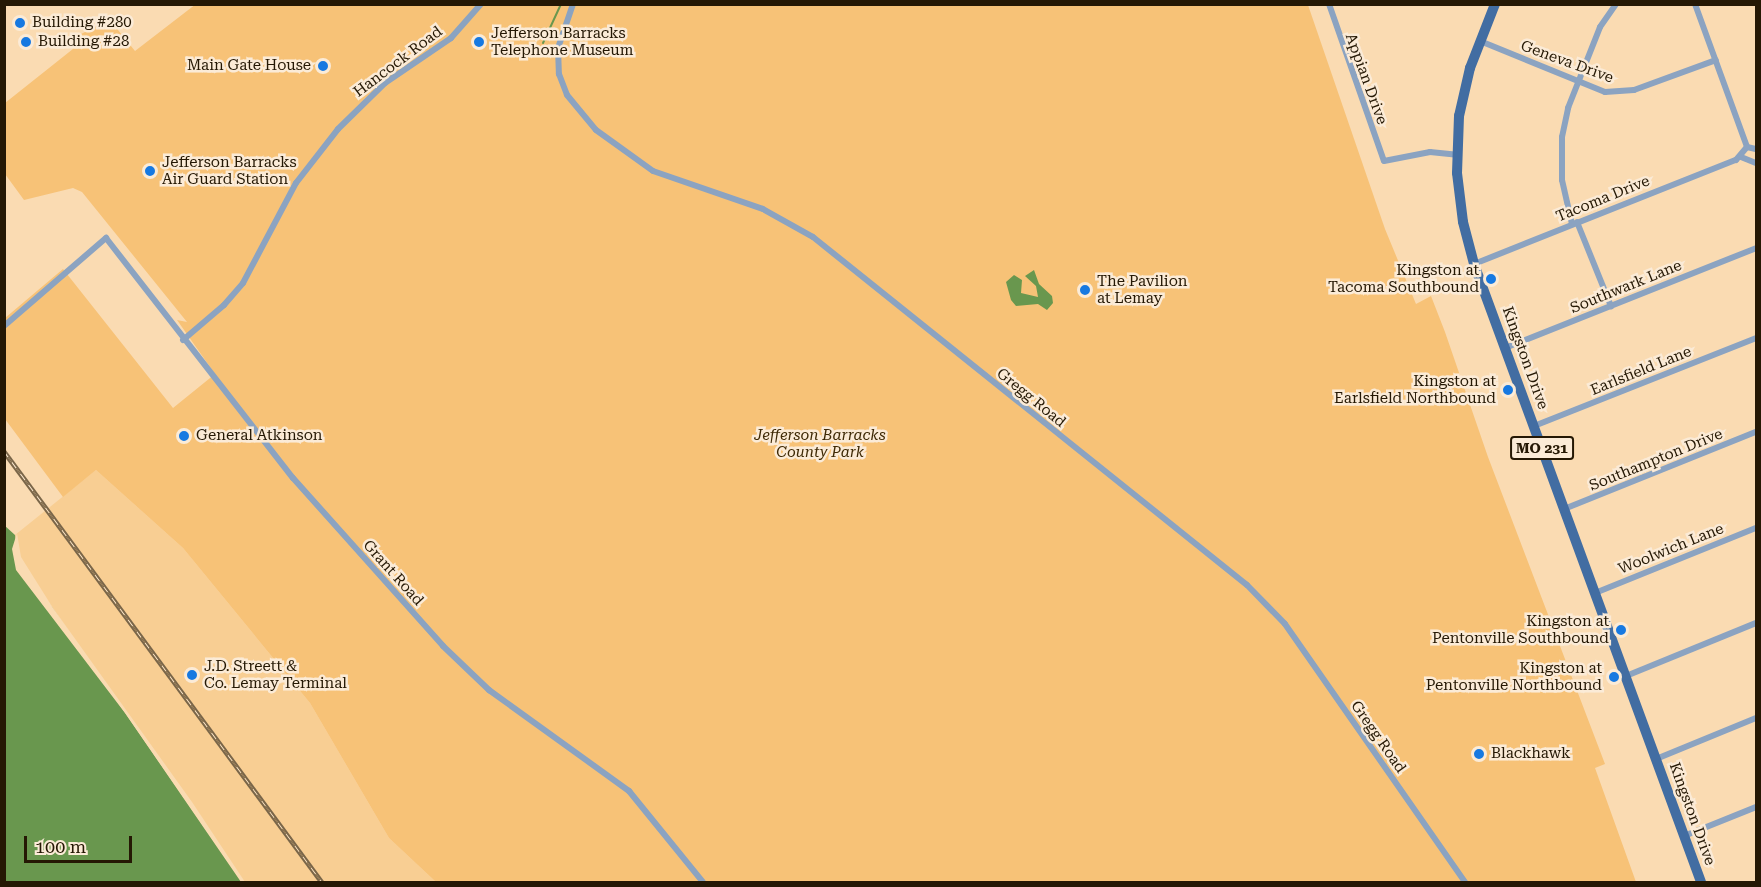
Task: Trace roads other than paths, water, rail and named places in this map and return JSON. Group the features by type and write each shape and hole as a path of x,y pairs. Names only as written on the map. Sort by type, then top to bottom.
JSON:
{"main road":[{"name":"Kingston Drive","path":"1495,4 1480,41 1462,102 1456,155 1460,206 1474,264 1701,882"}],"street":[{"name":"Hancock Road","path":"183,340 224,305 243,283 296,183 338,129 385,83 451,38 481,4"},
{"name":"Gregg Road","path":"573,4 558,48 559,74 567,95 596,130 653,171 763,209 813,237 1247,585 1285,624 1465,882"},
{"name":"Appian Drive","path":"1329,4 1383,161 1430,152 1456,155"},
{"path":"1611,306 1575,223 1562,180 1562,137 1576,82 1599,27 1616,4"},
{"path":"1695,4 1748,147"},
{"name":"Geneva Drive","path":"1480,41 1576,82 1619,93 1716,60"},
{"path":"1748,147 1756,149"},
{"path":"1748,147 1741,157 1756,163"},
{"name":"Tacoma Drive","path":"1474,264 1741,157"},
{"name":"Grant Road","path":"4,326 106,238 183,340 318,508 443,646 489,690 629,791 703,882"},
{"name":"Southwark Lane","path":"1505,348 1756,248"},
{"name":"Earlsfield Lane","path":"1534,426 1756,338"},
{"name":"Southampton Drive","path":"1564,509 1756,432"},
{"name":"Woolwich Lane","path":"1595,593 1756,528"},
{"path":"1626,676 1756,623"},
{"path":"1656,759 1756,718"},
{"path":"1684,836 1756,807"}],"waterway":[{"path":"543,43 561,4"}],"railway":[{"path":"4,451 322,882"}],"place":[{"name":"Building #280","path":"20,23"},
{"name":"Building #28","path":"26,42"},
{"name":"Jefferson Barracks Telephone Museum","path":"479,42"},
{"name":"Main Gate House","path":"323,66"},
{"name":"Jefferson Barracks Air Guard Station","path":"150,171"},
{"name":"Kingston at Tacoma Southbound","path":"1491,279"},
{"name":"The Pavilion at Lemay","path":"1085,290"},
{"name":"Kingston at Earlsfield Northbound","path":"1508,390"},
{"name":"General Atkinson","path":"184,436"},
{"name":"Kingston at Pentonville Southbound","path":"1621,630"},
{"name":"J.D. Streett & Co. Lemay Terminal","path":"192,675"},
{"name":"Kingston at Pentonville Northbound","path":"1614,677"},
{"name":"Blackhawk","path":"1479,754"}],"park label":[{"name":"Jefferson Barracks County Park","path":"820,444"}]}
